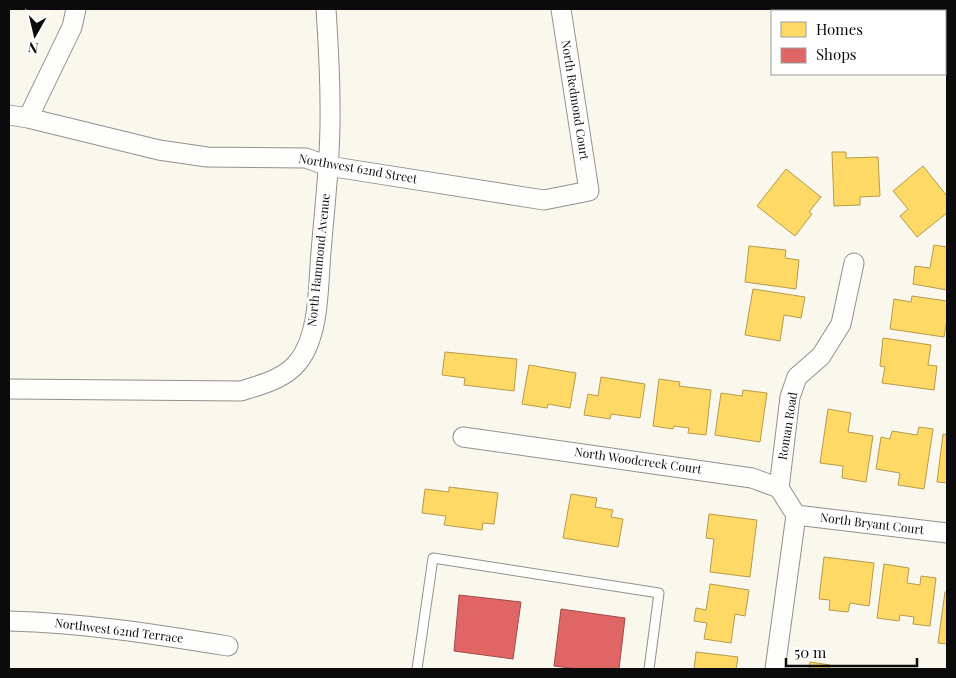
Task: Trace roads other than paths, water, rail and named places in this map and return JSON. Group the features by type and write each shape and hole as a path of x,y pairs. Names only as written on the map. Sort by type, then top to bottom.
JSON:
{"street":[{"path":"28,118 72,27 76,9"},
{"name":"North Hammond Avenue","path":"9,389 241,391 267,383 285,373 298,362 307,346 313,327 328,166 330,105 326,9"},
{"name":"North Redmond Court","path":"562,9 589,191"},
{"name":"Northwest 62nd Street","path":"9,115 159,150 207,157 306,158 328,166 544,200 589,191"},
{"name":"Roman Road","path":"779,488 790,397 797,377 821,356 842,324 854,263"},
{"name":"North Woodcreek Court","path":"463,437 752,478 779,488"},
{"path":"774,669 796,515 779,488"},
{"name":"North Bryant Court","path":"796,515 947,533"},
{"name":"Northwest 62nd Terrace","path":"9,621 57,622 127,630 228,646"}],"lane":[{"path":"418,669 433,558 659,593 649,669"}]}
